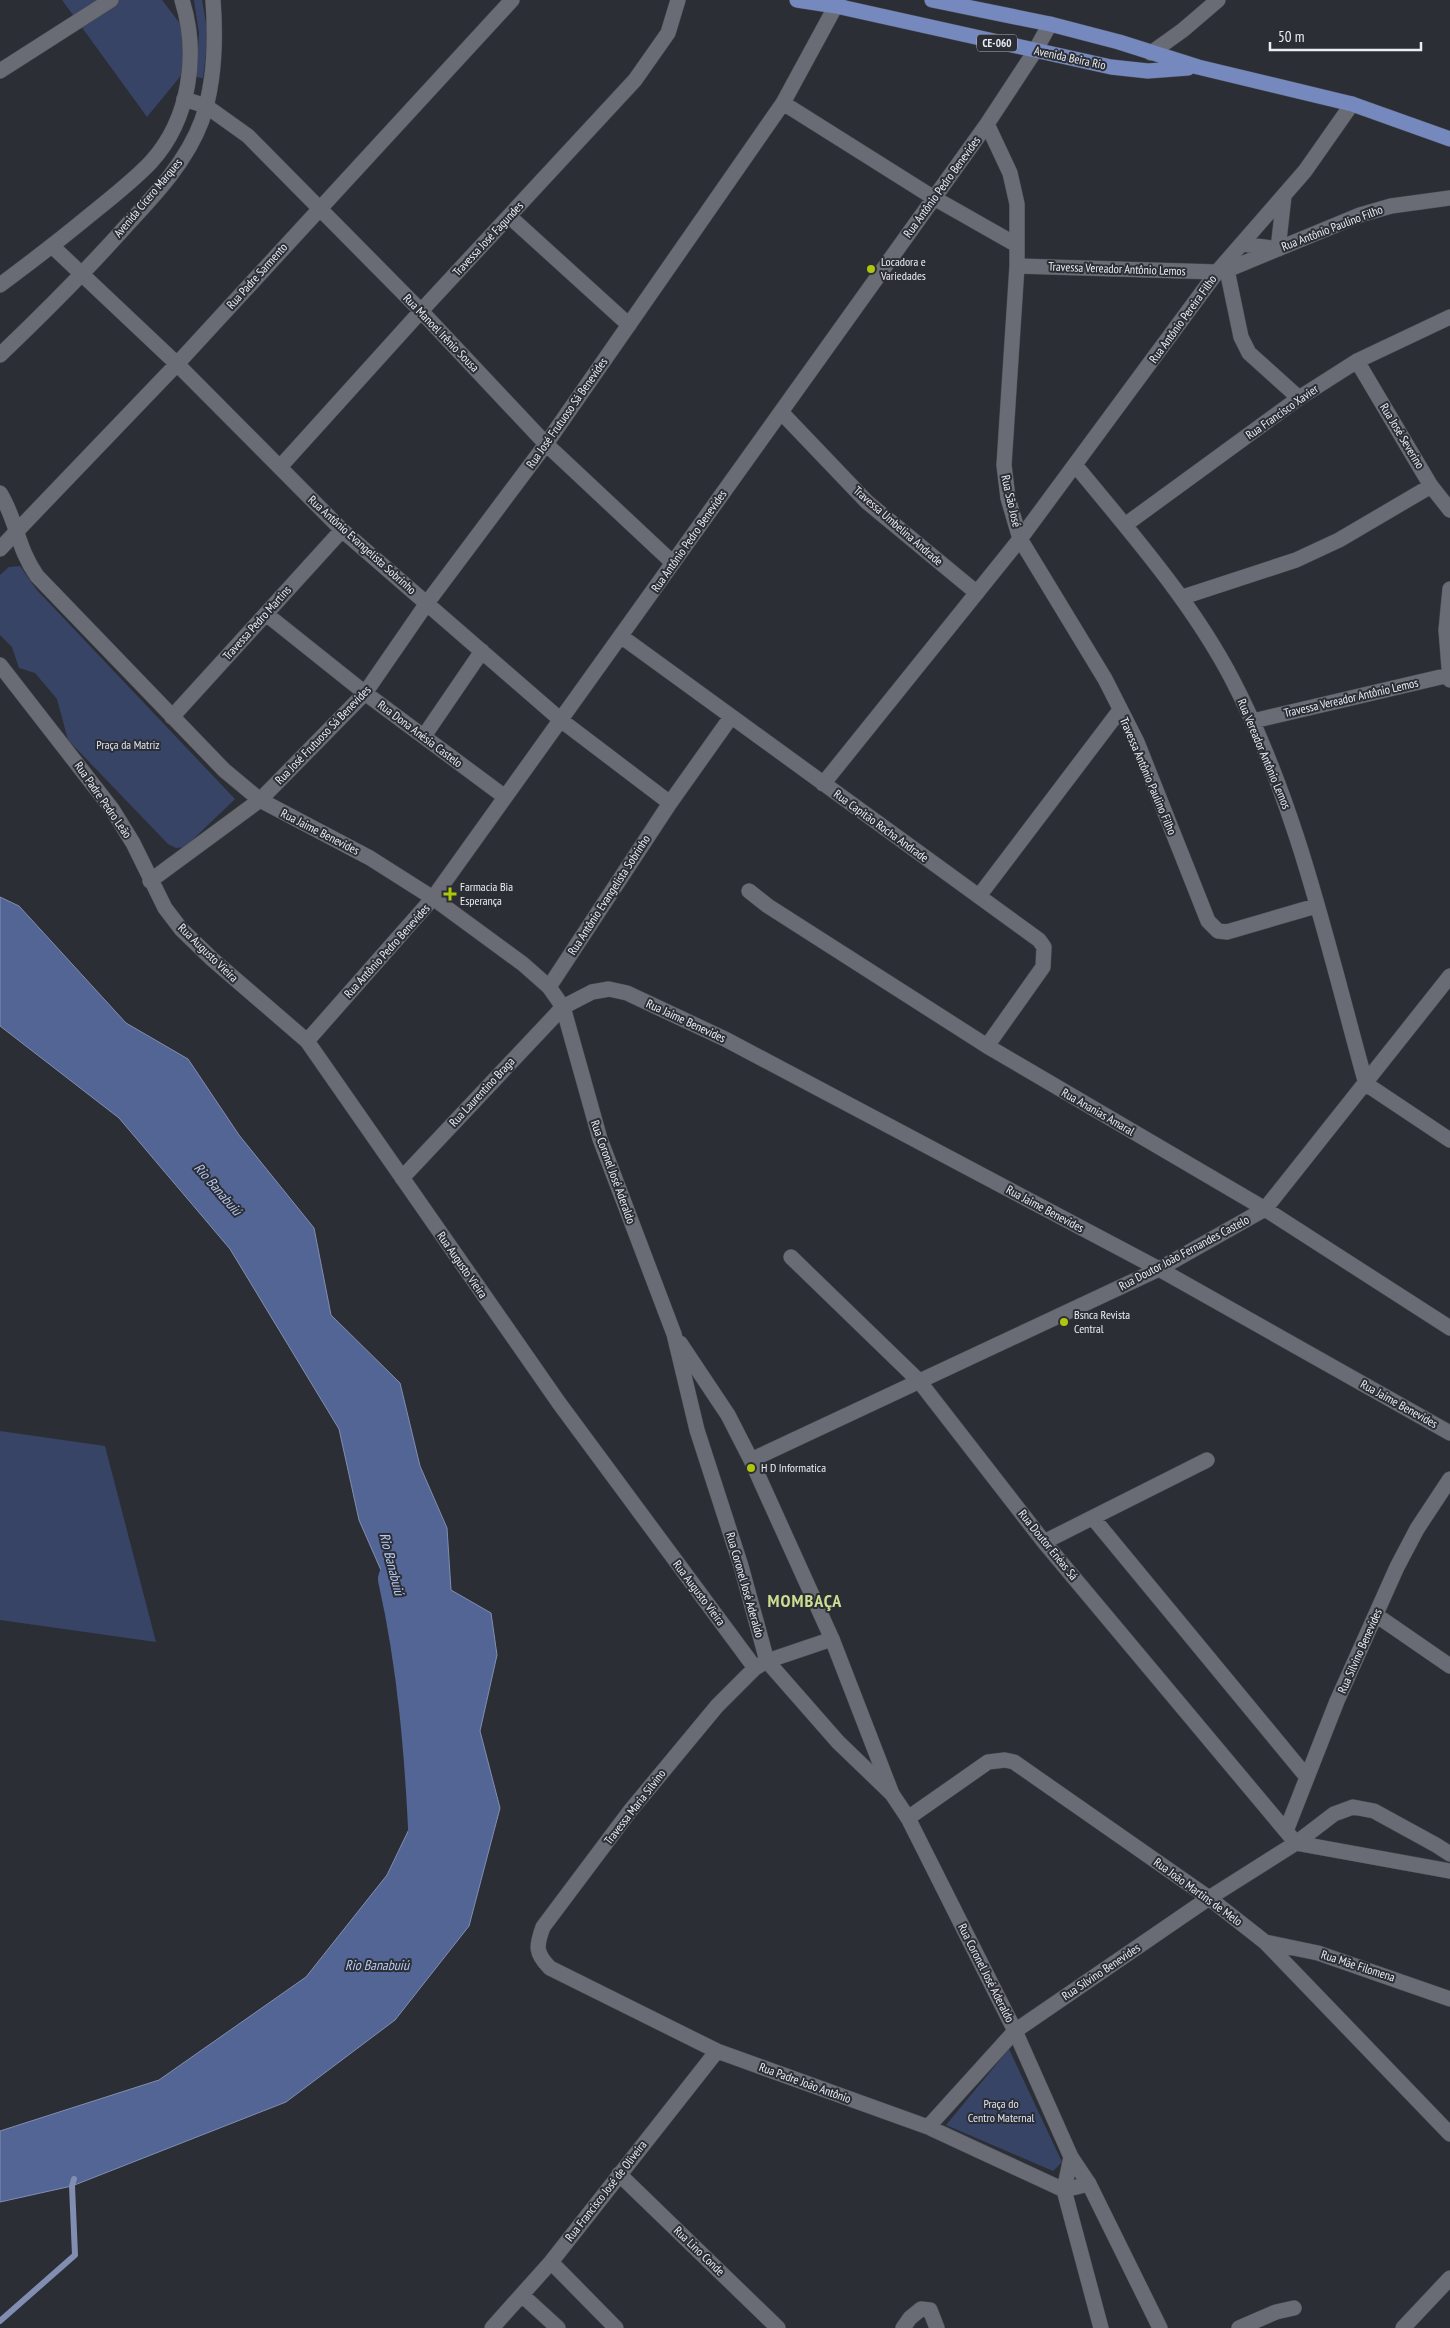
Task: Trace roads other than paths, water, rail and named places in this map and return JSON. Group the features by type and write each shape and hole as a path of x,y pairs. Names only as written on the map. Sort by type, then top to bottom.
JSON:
{"main road":[{"name":"Avenida Beira Rio","path":"797,0 838,3 1035,51 1111,67 1148,71 1198,67"},
{"name":"Avenida Beira Rio","path":"932,0 1050,24 1198,67 1352,104 1450,139"}],"street":[{"path":"0,71 111,0"},
{"name":"Avenida Cícero Marques","path":"0,285 52,246 125,186 152,160 170,134 190,77 191,52 187,15 182,0"},
{"name":"Avenida Cícero Marques","path":"0,355 83,274 170,176 187,150 206,106 214,55 213,0"},
{"name":"Rua Padre Sarmento","path":"0,549 177,364 512,0"},
{"name":"Travessa José Fagundes","path":"280,467 421,311 636,80 668,33 678,0"},
{"path":"1151,52 1183,30 1218,0"},
{"name":"Rua José Frutuoso Sá Benevides","path":"260,800 365,693 427,603 546,444 783,104 838,3"},
{"name":"Rua Antônio Pedro Benevides","path":"307,1041 433,898 505,796 562,721 987,124 1035,51 1050,24"},
{"name":"Rua Manoel Irênio Sousa","path":"184,98 206,106 248,136 421,311 546,444 673,564"},
{"path":"783,104 934,198 1015,244"},
{"name":"Rua Antônio Pereira Filho","path":"1020,539 1222,271 1305,172 1352,104"},
{"name":"Rua São José","path":"824,784 1020,539 1008,498 1004,465 1017,266 1015,244 1017,204 1015,188 1010,174 987,124"},
{"path":"1243,244 1278,249 1284,196"},
{"name":"Rua Antônio Paulino Filho","path":"1222,271 1360,215 1391,206 1450,198"},
{"path":"509,216 629,325"},
{"name":"Rua Antônio Evangelista Sobrinho","path":"52,246 177,364 342,530 562,721 670,803"},
{"name":"Travessa Vereador Antônio Lemos","path":"1017,266 1222,271"},
{"path":"1222,271 1241,337 1249,353 1299,398"},
{"name":"Rua Francisco Xavier","path":"1125,525 1299,398 1357,361 1450,317"},
{"name":"Rua José Severino","path":"1357,361 1431,486 1450,510"},
{"name":"Travessa Umbelina Andrade","path":"781,412 867,502 977,593"},
{"name":"Rua Vereador Antônio Lemos","path":"1076,466 1182,597 1231,678 1253,721 1287,806 1366,1084"},
{"path":"1182,597 1296,560 1339,540 1431,486"},
{"name":"Rua Jaime Benevides","path":"0,493 12,519 15,533 26,560 37,576 224,770 260,800 370,858 433,898 523,964 549,987 563,1007 592,992 609,989 627,993 725,1039 1159,1269 1450,1433"},
{"name":"Travessa Pedro Martins","path":"172,717 342,530"},
{"name":"Travessa Antônio Paulino Filho","path":"1020,539 1105,679 1137,742 1208,921 1218,931 1226,932 1316,906"},
{"path":"1449,677 1446,630 1450,589"},
{"name":"Rua Dona Anésia Castelo","path":"266,614 365,693 505,796"},
{"name":"Rua Capitão Rocha Andrade","path":"622,637 1039,940 1044,947 1043,967 987,1046"},
{"path":"424,736 482,652"},
{"name":"Rua Padre Pedro Leão","path":"0,665 112,809 133,843 150,881"},
{"name":"Travessa Vereador Antônio Lemos","path":"1253,721 1449,677"},
{"path":"979,896 1120,710"},
{"name":"Rua Antônio Evangelista Sobrinho","path":"549,987 670,803 731,717"},
{"path":"150,881 260,800"},
{"name":"Rua Augusto Vieira","path":"150,881 165,908 181,929 212,960 307,1041 559,1403 761,1665"},
{"name":"Rua Ananias Amaral","path":"749,891 768,906 987,1046 1265,1209 1450,1328"},
{"name":"Rua Doutor João Fernandes Castelo","path":"751,1460 1159,1269 1265,1209 1450,976"},
{"name":"Rua Laurentino Braga","path":"402,1178 563,1007"},
{"name":"Rua Coronel José Aderaldo","path":"563,1007 600,1139 674,1334 697,1430 742,1566 761,1665 892,1794 908,1818 1015,2031 1071,2157 1089,2184 1160,2328"},
{"path":"1366,1084 1450,1140"},
{"name":"Rua Doutor Enéas Sá","path":"791,1258 919,1382 1044,1542 1296,1843"},
{"name":"Rua Coronel José Aderaldo","path":"674,1334 728,1415 751,1460 832,1639 892,1794"},
{"path":"1044,1542 1207,1460"},
{"name":"Rua Silvino Benevides","path":"1286,1831 1337,1701 1397,1567 1417,1529 1450,1479"},
{"path":"1093,1518 1306,1776"},
{"path":"1376,1616 1450,1666"},
{"path":"761,1665 832,1639"},
{"name":"Travessa Maria Silvino","path":"550,1968 541,1959 537,1950 543,1927 687,1739 717,1706 761,1665"},
{"name":"Rua João Martins de Melo","path":"908,1818 988,1762 1005,1760 1014,1762 1209,1898 1265,1942 1450,2134"},
{"name":"Rua Silvino Benevides","path":"928,2127 1015,2031 1209,1898 1296,1843 1334,1814 1353,1807 1374,1812 1450,1854"},
{"path":"1296,1843 1443,1870 1436,1845"},
{"name":"Rua Mãe Filomena","path":"1265,1942 1318,1953 1450,1999"},
{"name":"Rua Padre João Antônio","path":"550,1968 717,2052 928,2127 1064,2190"},
{"name":"Rua Francisco José de Oliveira","path":"492,2328 523,2296 551,2262 717,2052"},
{"path":"1071,2157 1064,2190 1101,2328"},
{"name":"Rua Lino Conde","path":"619,2174 778,2328"},
{"path":"1064,2190 1089,2184"},
{"path":"551,2262 616,2328"},
{"path":"1403,2328 1450,2278"},
{"path":"523,2296 558,2328"},
{"path":"1239,2328 1276,2312 1294,2308"},
{"path":"907,2323 921,2309 930,2310 937,2328"}],"water":[{"name":"Rio Banabuiú","path":"0,897 19,906 126,1023 188,1059 239,1135 314,1228 331,1315 400,1383 420,1466 447,1528 451,1590 491,1613 497,1655 480,1731 500,1808 469,1926 395,2020 286,2102 72,2186 0,2202 0,2131 159,2080 306,1977 387,1875 437,1771 427,1675 359,1520 339,1429 230,1249 119,1118 0,1026"}],"waterway":[{"name":"Rio Banabuiú","path":"396,1579 409,1646 418,1713 427,1848"},
{"path":"0,2321 75,2255 72,2186 74,2179"}],"place":[{"name":"Locadora e Variedades","path":"871,269"},
{"name":"Farmacia Bia Esperança","path":"450,894"},
{"name":"Bsnca Revista Central","path":"1064,1322"},
{"name":"H D Informatica","path":"751,1468"}],"district":[{"name":"MOMBAÇA","path":"805,1601"}],"park label":[{"name":"Praça da Matriz","path":"128,745"},
{"name":"Praça do Centro Maternal","path":"1001,2111"}]}
